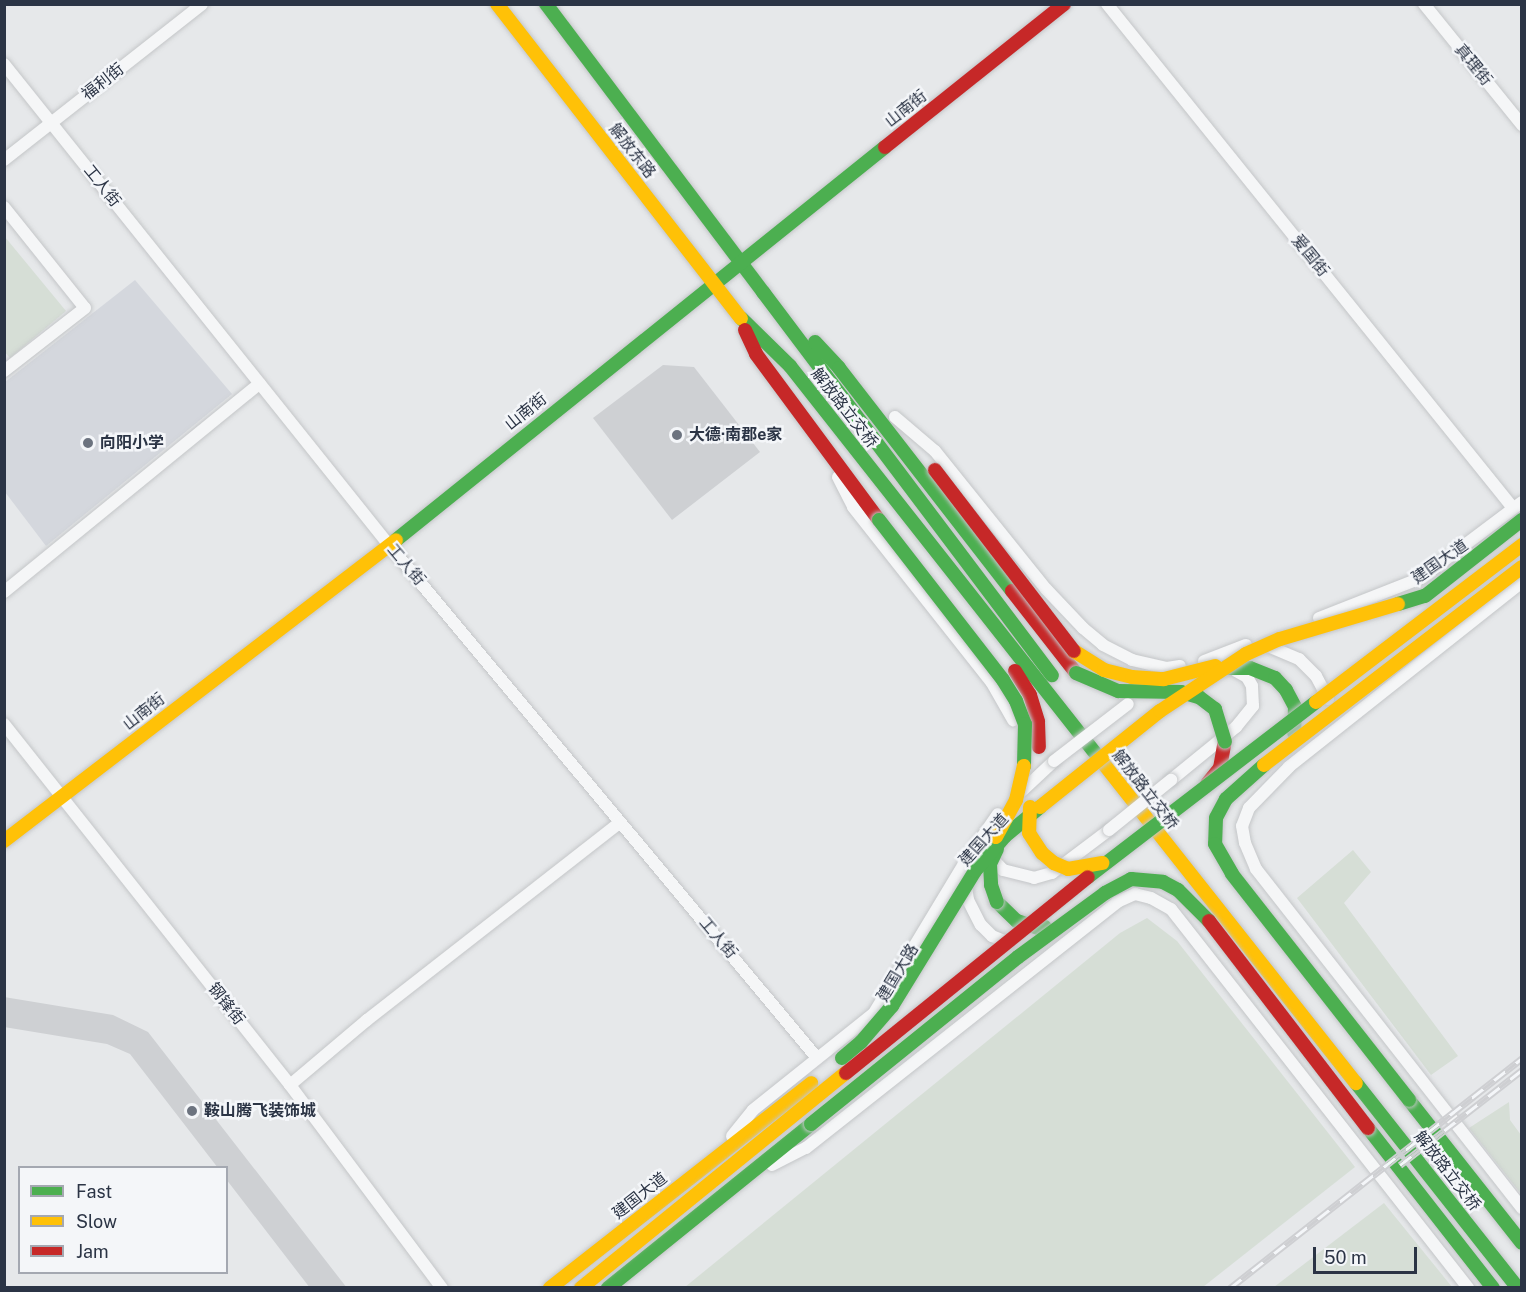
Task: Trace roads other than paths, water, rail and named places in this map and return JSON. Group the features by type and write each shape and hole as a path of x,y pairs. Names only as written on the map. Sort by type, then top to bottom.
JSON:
{"main road":[{"name":"解放东路","path":"497,4 741,318"},
{"name":"解放东路","path":"546,4 763,292"},
{"name":"山南街","path":"4,841 389,544 1064,4"},
{"path":"763,292 813,339 857,373 895,417 1076,654 1104,670 1132,677 1164,679 1202,671 1246,654"},
{"name":"解放路立交桥","path":"763,292 1060,685"},
{"path":"741,318 756,354 824,449 1003,680 1016,701 1025,724 1024,771 1016,800 970,867"},
{"name":"解放路立交桥","path":"741,318 797,376 1518,1287"},
{"path":"759,337 807,408 1017,674 1030,695 1039,734 1027,825 1034,844 1054,863 1068,869 1105,863"},
{"path":"813,339 848,380 1076,673 1099,685 1118,691 1181,692 1198,697 1215,709 1225,741 1220,768 1203,789"},
{"name":"建国大道","path":"550,1287 861,1042 892,1006 970,867 1160,711 1246,654 1280,639 1425,596 1455,575 1521,520"},
{"name":"建国大道","path":"581,1287 1105,863 1521,544"},
{"path":"1521,567 1247,778 1226,800 1215,818 1215,844 1232,874 1521,1243"},
{"path":"1225,668 1250,668 1275,678 1286,690 1295,707 1294,735 1286,749"},
{"name":"解放路立交桥","path":"1082,713 1521,1276"},
{"path":"1002,840 990,864 991,885 997,902 1017,921 1038,928 1061,926"},
{"path":"608,1287 1061,926 1105,893 1131,879 1163,882 1178,890 1216,930 1493,1287"}],"street":[{"name":"福利街","path":"4,160 202,4"},
{"name":"爱国街","path":"1107,4 1517,505"},
{"name":"真理街","path":"1424,4 1521,124"},
{"name":"工人街","path":"4,64 389,544 818,1058"},
{"path":"4,207 85,308 4,370"},
{"path":"4,592 260,382"},
{"path":"895,417 935,452 1046,589 1103,645 1132,660 1167,668 1196,664 1421,578 1517,505"},
{"path":"824,449 853,507 992,683 1010,711 1019,737 1020,756 1017,777 1008,804"},
{"path":"1521,582 1289,767 1249,808 1242,826 1245,843 1256,869 1521,1208"},
{"path":"1254,642 1283,650 1299,659 1316,676 1332,710 1329,730 1323,740"},
{"path":"990,826 987,841 990,859 1004,870 1034,878 1052,873 1109,830 1236,728 1253,706 1252,686 1247,677 1227,668 1196,664"},
{"name":"建国大路","path":"714,1159 753,1110 874,1013 970,867 990,826 1008,804 1054,761 1128,704 1196,664"},
{"name":"钢锋街","path":"4,724 290,1085 442,1287"},
{"path":"290,1085 367,1020 620,822"},
{"path":"970,867 968,900 981,925 992,936 1017,946 1061,946"},
{"path":"741,1180 806,1148 1117,902 1136,894 1151,898 1171,909 1468,1287"}],"railway":[{"path":"1230,1288 1522,1058"},
{"path":"1400,1165 1522,1070"}],"place":[{"name":"大德·南郡e家","path":"677,435"},
{"name":"向阳小学","path":"88,443"},
{"name":"鞍山腾飞装饰城","path":"192,1111"}]}
